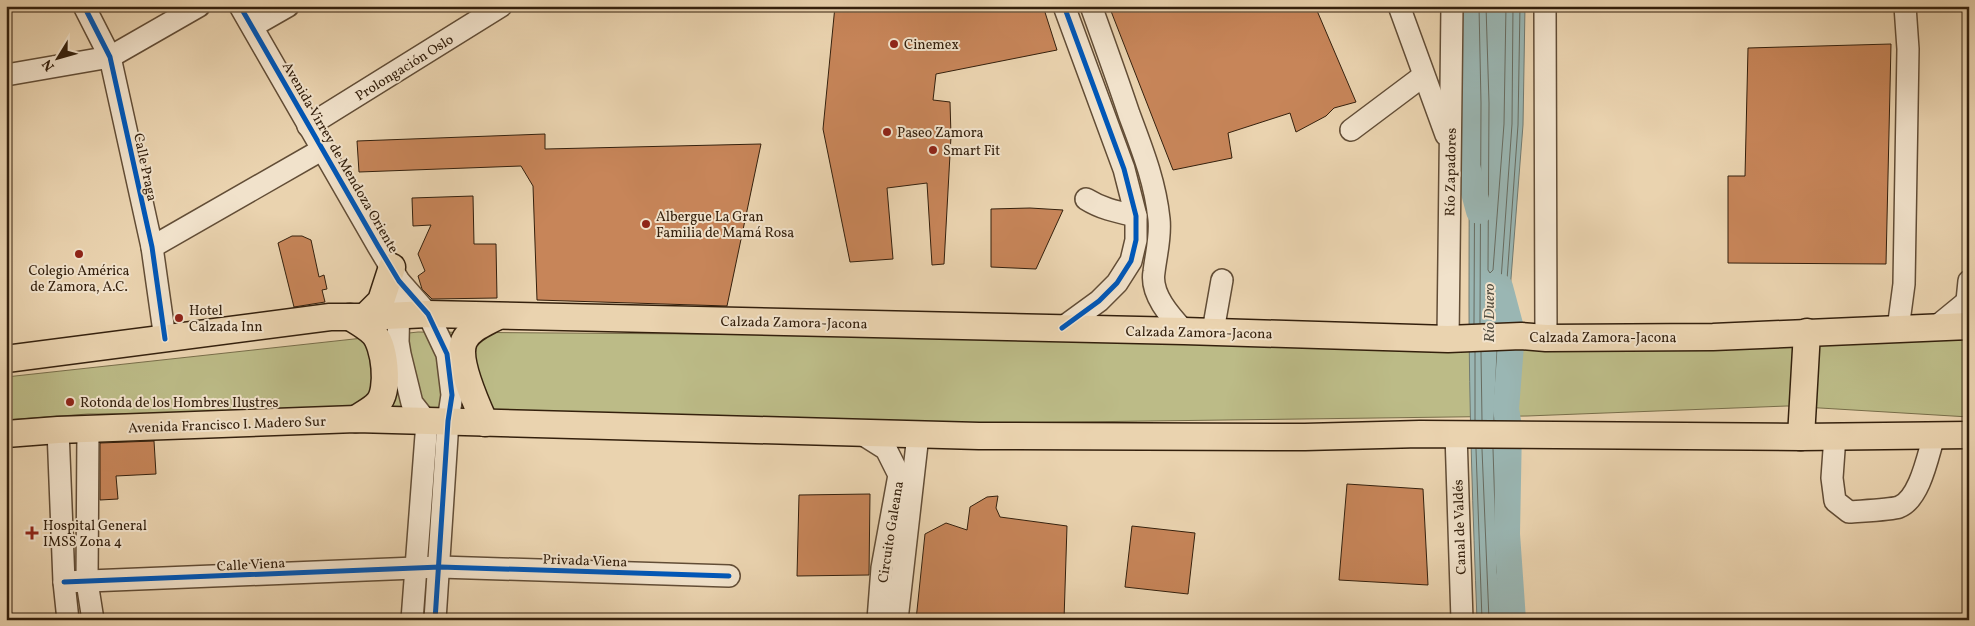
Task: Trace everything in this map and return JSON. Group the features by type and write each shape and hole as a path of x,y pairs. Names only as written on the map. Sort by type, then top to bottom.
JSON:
{"main road":[{"path":"358,317 381,300 396,274"},
{"name":"Calzada Zamora-Jacona","path":"428,314 1184,330 1454,338 1713,337 1936,327 1968,302"},
{"path":"6,358 330,317 428,314"},
{"path":"485,423 467,379 462,350 465,340 475,329 498,316"},
{"path":"356,419 379,402 384,390 385,367 381,344 358,317"},
{"path":"1802,436 1806,332"},
{"name":"Avenida Francisco I. Madero Sur","path":"6,434 58,430 356,419 438,421"},
{"path":"438,421 918,435 1305,437 1460,434 1969,435"}],"street":[{"name":"Calle Praga","path":"84,6 110,57 152,246 164,339"},
{"path":"6,75 110,57 199,6"},
{"name":"Avenida Virrey de Mendoza Oriente","path":"240,6 378,246 396,274 428,314 448,354 452,395 438,421"},
{"path":"253,26 288,6"},
{"path":"1062,328 1099,301 1122,276 1131,261 1136,240 1136,216 1124,170 1064,6"},
{"path":"1091,6 1153,178 1159,221 1159,242 1153,274 1155,288 1162,304 1173,320 1184,330"},
{"path":"1399,6 1423,76 1450,144"},
{"name":"Río Zapadores","path":"1452,6 1450,144 1454,338"},
{"path":"1533,337 1545,6"},
{"path":"1898,329 1904,274 1908,49 1905,6"},
{"name":"Prolongación Oslo","path":"308,126 501,7"},
{"path":"1351,130 1423,76"},
{"path":"152,246 322,148"},
{"path":"1086,199 1097,206 1113,212 1136,216"},
{"path":"396,274 400,316 398,342 412,402 438,421"},
{"path":"1213,331 1222,280"},
{"path":"435,620 440,567 438,421"},
{"path":"412,620 416,568 438,421"},
{"path":"58,430 64,582 68,620"},
{"path":"88,430 87,582 93,620"},
{"name":"Circuito Galeana","path":"859,432 886,449 899,475 892,569 897,620"},
{"name":"Canal de Valdés","path":"1460,434 1462,620"},
{"name":"Circuito Galeana","path":"878,620 892,569 918,435"},
{"path":"1836,436 1832,478 1835,501 1849,512 1899,507 1910,498 1918,484 1934,436"},
{"name":"Calle Viena","path":"64,582 440,567"},
{"name":"Privada Viena","path":"440,567 730,576"}],"shaded area":[{"path":"418,332 1807,342 1969,340 1969,417 1787,406 1527,416 925,424 425,413 88,414 6,420 6,377"}],"water":[{"name":"Río Duero","path":"1468,6 1525,6 1523,125 1510,291 1504,455 1508,571 1516,620 1477,620 1470,382"}],"building":[{"name":"Paseo Zamora","path":"835,6 1043,6 1057,50 936,74 933,100 950,102 951,136 944,264 932,265 927,183 887,188 893,259 850,262 823,129"},
{"path":"1109,6 1315,6 1356,102 1334,108 1326,116 1296,132 1290,113 1228,133 1232,158 1173,170"},
{"path":"1891,44 1886,264 1728,263 1728,176 1745,176 1748,48"},
{"name":"Albergue La Gran Familia de Mamá Rosa","path":"545,134 545,149 761,144 727,306 537,300 533,186 521,166 359,172 357,141"},
{"path":"473,196 474,244 496,244 497,298 432,299 422,289 418,276 425,271 418,254 431,225 413,226 412,198"},
{"path":"1030,208 1063,210 1036,269 991,267 991,209"},
{"path":"292,236 302,236 311,240 319,277 324,275 327,289 322,290 325,302 294,307 278,243"},
{"path":"154,441 156,474 116,476 118,499 100,500 100,443"},
{"path":"1347,484 1423,489 1428,585 1339,580"},
{"path":"870,494 869,575 797,576 799,495"},
{"path":"998,496 996,508 1000,517 1067,526 1064,620 916,620 925,534 946,523 967,530 970,507 987,497"},
{"path":"1132,526 1195,533 1188,594 1125,587"}],"waterway":[{"path":"1465,6 1465,159 1479,211"},
{"name":"Río Duero","path":"1500,287 1512,332 1506,409 1509,427 1507,534 1513,620"}],"cycle path":[{"path":"84,6 110,57 152,247 165,339"},
{"path":"240,6 399,281 428,314 447,354 452,395 448,421 435,620"},
{"path":"1062,328 1099,301 1117,283 1131,261 1136,240 1136,216 1124,169 1064,6"},
{"path":"64,582 440,567 729,576"}],"place":[{"name":"Cinemex","path":"894,44"},
{"name":"Paseo Zamora","path":"887,132"},
{"name":"Smart Fit","path":"933,150"},
{"name":"Albergue La Gran Familia de Mamá Rosa","path":"646,224"},
{"name":"Colegio América de Zamora, A.C.","path":"79,254"},
{"name":"Hotel Calzada Inn","path":"179,318"},
{"name":"Rotonda de los Hombres Ilustres","path":"70,402"},
{"name":"Hospital General IMSS Zona 4","path":"32,533"}]}
